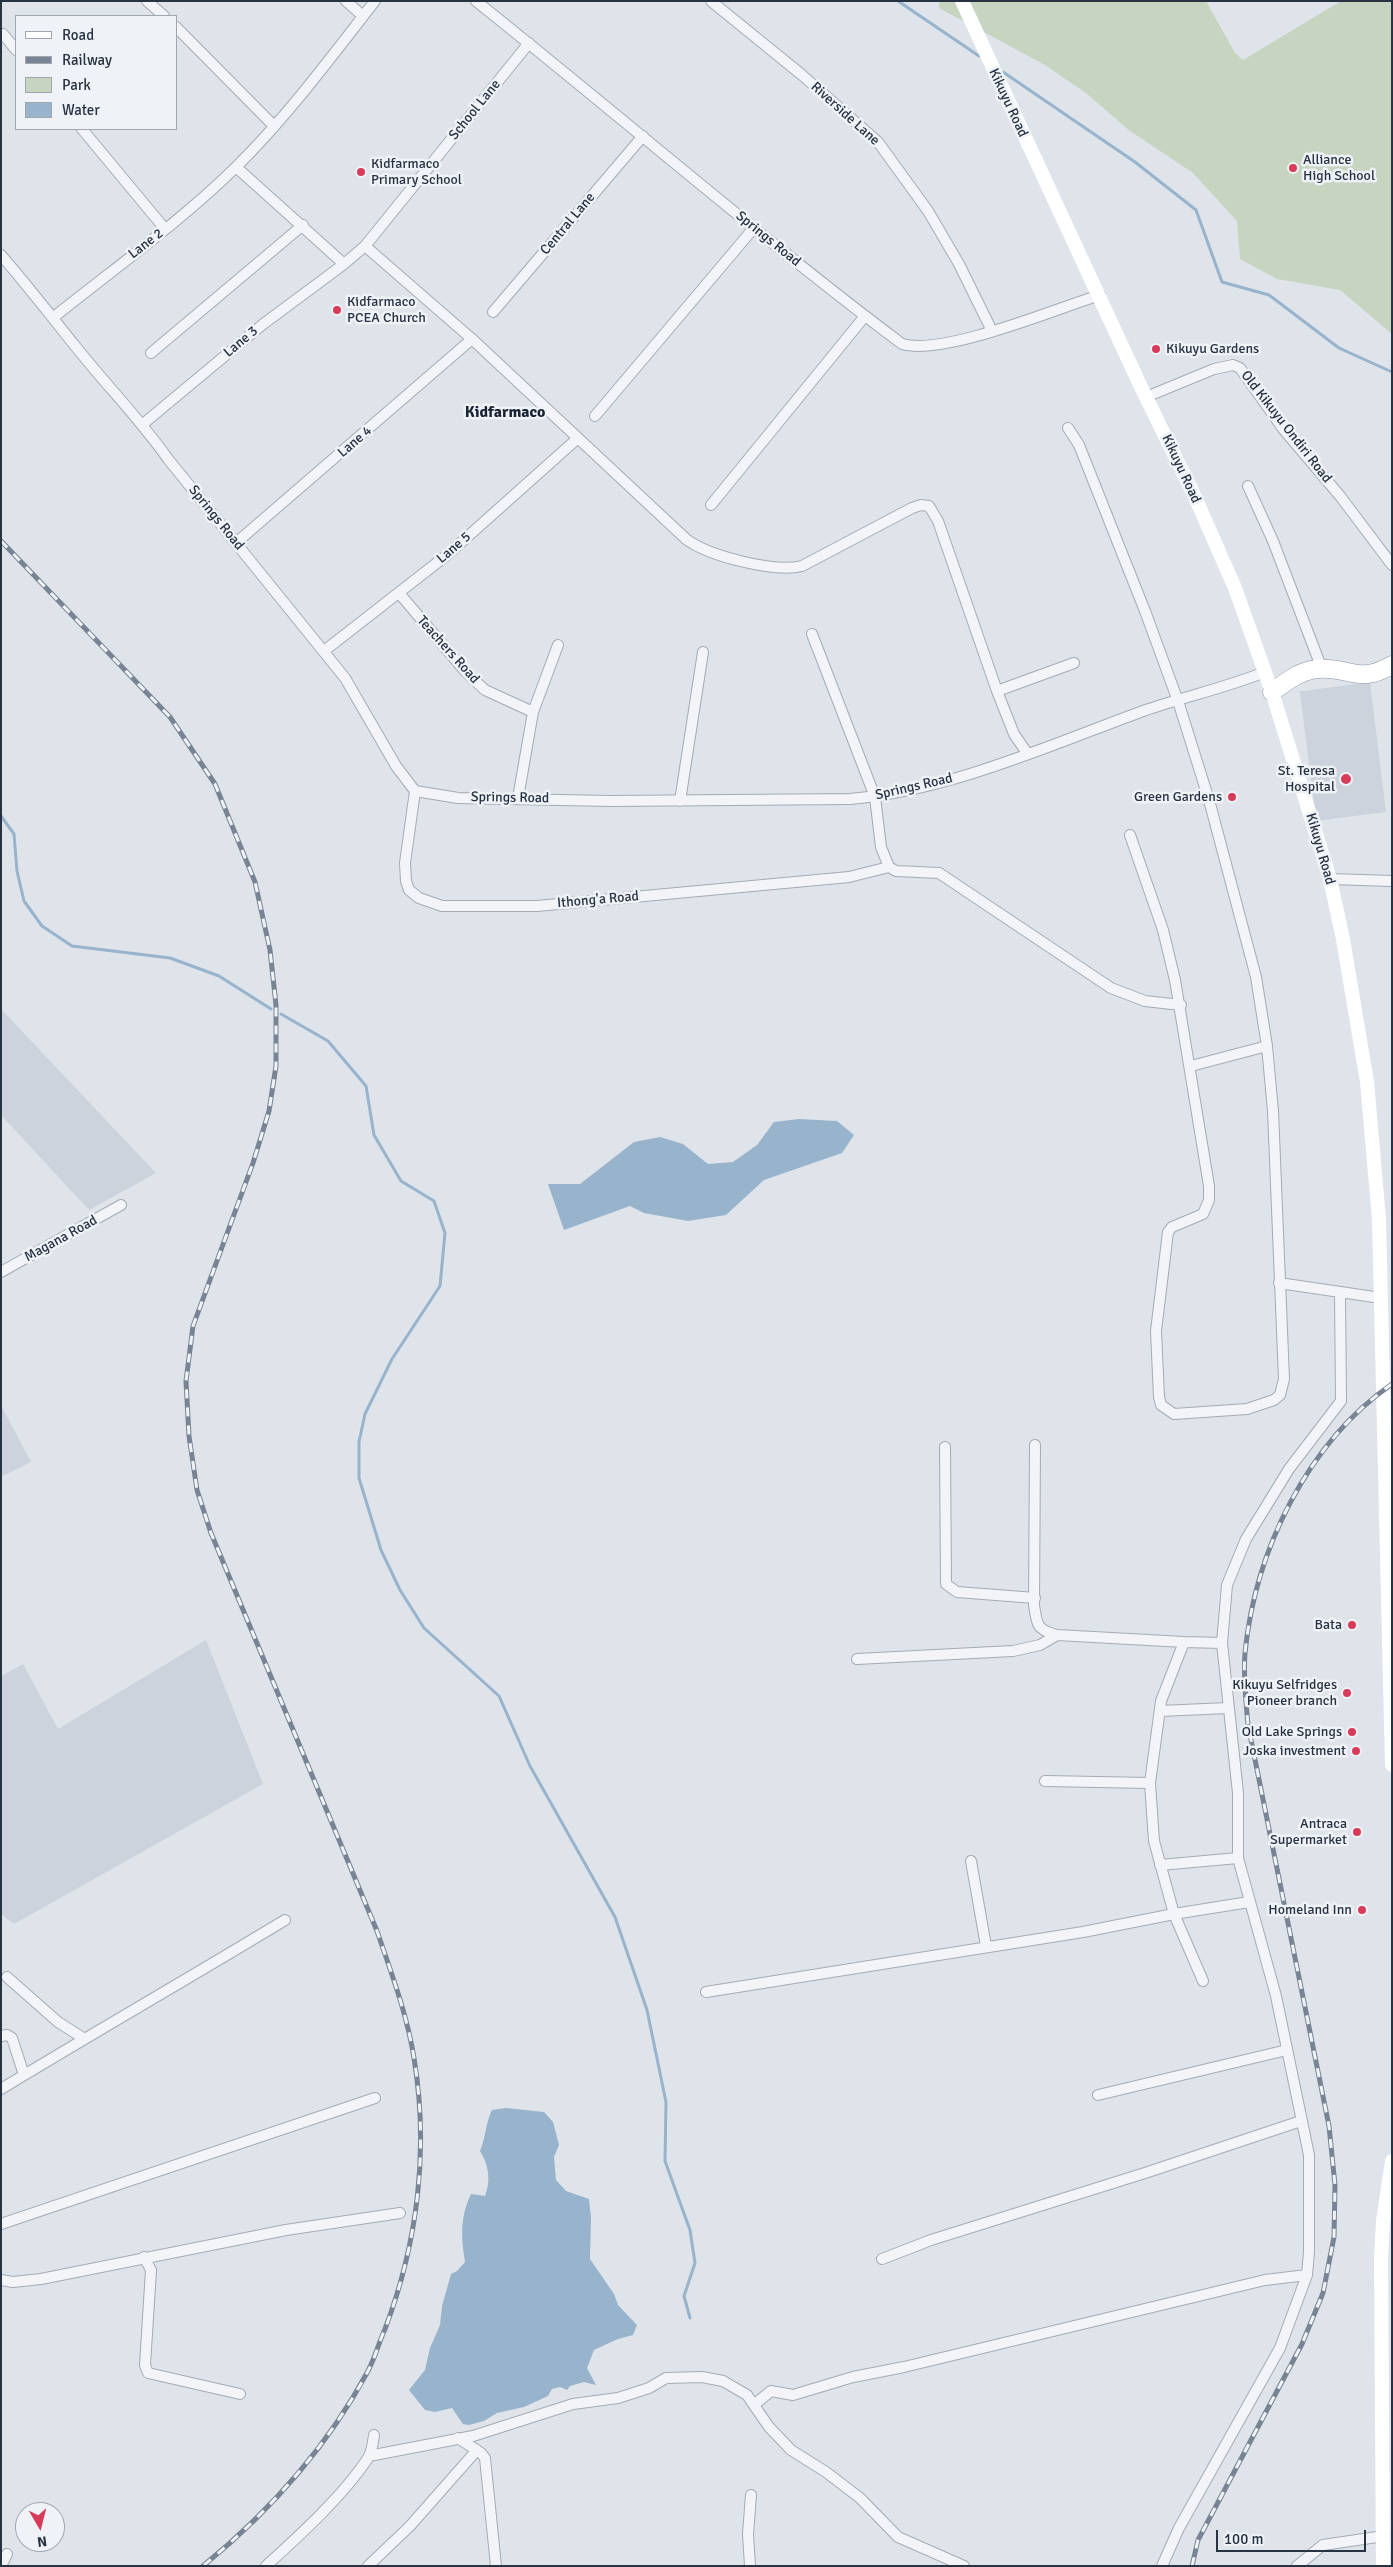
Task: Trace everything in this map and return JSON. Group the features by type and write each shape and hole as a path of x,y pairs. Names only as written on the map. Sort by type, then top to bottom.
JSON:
{"highway":[{"path":"1272,692 1292,677 1307,671 1322,669 1369,676 1392,665"}],"main road":[{"name":"Kikuyu Road","path":"962,1 1033,157 1100,295 1146,397 1195,496 1235,588 1272,692 1330,879 1344,939 1370,1103 1379,1219 1392,1765"},
{"path":"1383,2566 1381,2259 1383,2221 1392,2161"}],"street":[{"path":"147,1 163,15"},
{"path":"346,1 363,16"},
{"name":"Lane 2","path":"54,317 165,229 236,167 274,126 375,1"},
{"name":"Springs Road","path":"476,1 643,136 753,229 902,344 913,347 956,341 1100,295"},
{"name":"Riverside Lane","path":"711,1 802,75 878,142 928,211 959,264 992,331"},
{"path":"178,29 274,126"},
{"path":"3,34 15,49"},
{"name":"School Lane","path":"344,264 365,246 529,43"},
{"path":"83,130 165,229"},
{"name":"Central Lane","path":"493,312 643,136"},
{"path":"236,167 303,225 344,264"},
{"path":"151,353 303,225"},
{"path":"595,416 753,229"},
{"path":"365,246 472,339 694,546 708,553 778,569 802,566 912,508 921,505 929,506 945,538 997,691 1014,734 1027,753"},
{"name":"Springs Road","path":"1,255 54,317 76,348 143,424 168,459 237,542 307,633 324,651 358,698 396,766 415,791 458,798 680,801 875,797 922,787 1265,672"},
{"name":"Lane 3","path":"143,424 262,325 344,264"},
{"path":"712,505 865,316"},
{"name":"Lane 4","path":"237,542 472,339"},
{"name":"Old Kikuyu Ondiri Road","path":"1146,397 1214,369 1233,365 1240,368 1284,430 1340,496 1392,565"},
{"path":"1068,428 1078,445 1145,611 1178,701 1209,800 1247,940 1267,1046 1273,1120 1284,1379 1280,1395 1264,1405 1247,1410 1174,1414 1161,1405 1159,1397 1156,1347 1168,1232 1172,1227 1203,1214 1209,1200 1181,1005 1163,930 1130,835"},
{"name":"Lane 5","path":"324,651 447,555 578,438"},
{"path":"1248,486 1274,541 1322,669"},
{"name":"Teachers Road","path":"399,593 465,671 485,690 533,712"},
{"path":"812,634 875,797 881,848 889,867 896,871 938,873 1111,988 1145,1001 1181,1005"},
{"path":"518,798 533,712 558,645"},
{"path":"680,801 703,652"},
{"path":"997,691 1074,662"},
{"name":"Ithong'a Road","path":"415,791 405,862 406,881 409,890 419,898 442,906 480,908 537,906 849,877 889,867"},
{"path":"1330,879 1390,881"},
{"path":"1191,1066 1267,1046"},
{"name":"Magana Road","path":"1,1272 121,1205"},
{"path":"1279,1283 1381,1298"},
{"path":"1162,2566 1179,2528 1280,2348 1307,2275 1310,2175 1306,2137 1301,2121 1272,1979 1238,1858 1238,1794 1222,1643 1228,1585 1246,1539 1288,1469 1341,1401 1340,1292"},
{"path":"1034,1445 1035,1598 1038,1626 1044,1632 1057,1635 1222,1643"},
{"path":"945,1447 946,1584 956,1592 1035,1598"},
{"path":"857,1660 1013,1651 1040,1645 1057,1635"},
{"path":"1184,1642 1160,1711 1150,1783 1154,1841 1160,1865 1174,1914 1203,1980"},
{"path":"1160,1711 1228,1708"},
{"path":"1045,1781 1150,1783"},
{"path":"1160,1865 1238,1858"},
{"path":"971,1861 986,1946"},
{"path":"706,1992 1083,1932 1174,1914 1249,1902"},
{"path":"1,2089 83,2038 178,1986 285,1920"},
{"path":"7,1977 58,2022 83,2038"},
{"path":"1,2036 7,2035 12,2038 24,2075"},
{"path":"1098,2095 1287,2050"},
{"path":"1,2224 375,2098"},
{"path":"882,2259 931,2240 1145,2173 1301,2121"},
{"path":"1,2280 13,2282 41,2279 286,2230 400,2213"},
{"path":"144,2257 151,2270 145,2365 148,2373 240,2394"},
{"path":"755,2404 771,2392 793,2395 853,2377 904,2367 1265,2280 1307,2275"},
{"path":"369,2456 491,2431 572,2404 618,2398 648,2388 666,2378 702,2377 723,2381 734,2386 755,2404 769,2427 791,2450 842,2484 898,2537 964,2566"},
{"path":"266,2566 321,2514 369,2456 374,2435"},
{"path":"458,2438 477,2450 485,2458 488,2468 496,2566"},
{"path":"368,2566 410,2526 477,2450"},
{"path":"750,2566 748,2534 751,2496"},
{"path":"1297,2566 1323,2545 1384,2536"},
{"path":"1,2566 7,2554"}],"shaded area":[{"name":"St. Teresa Hospital","path":"1370,682 1386,812 1316,821 1300,692 1296,692"},
{"path":"1,1009 156,1173 89,1210 1,1115"},
{"path":"1,1405 31,1462 1,1477"},
{"path":"206,1640 263,1784 14,1924 1,1914 1,1676 23,1664 58,1729"}],"green space":[{"name":"Alliance High School","path":"939,1 1206,1 1235,53 1243,60 1341,1 1392,1 1392,334 1340,290 1277,279 1240,259 1237,221 1193,173 1130,131 1086,93 1045,65 939,8"}],"water":[{"path":"799,1119 837,1121 854,1135 842,1153 764,1180 726,1215 688,1221 644,1213 630,1206 564,1230 548,1184 580,1184 634,1142 660,1137 683,1144 708,1164 733,1162 757,1145 774,1122"},
{"path":"506,2108 544,2112 553,2122 559,2145 554,2157 556,2180 566,2191 589,2199 591,2218 590,2259 614,2294 618,2305 637,2325 633,2335 618,2339 594,2350 587,2368 596,2385 584,2382 570,2386 567,2390 560,2387 552,2389 548,2396 524,2407 497,2413 484,2421 469,2425 463,2424 452,2408 435,2412 425,2410 409,2390 425,2370 430,2348 440,2325 442,2306 451,2274 457,2271 465,2262 462,2227 467,2202 471,2194 485,2196 487,2190 488,2173 480,2151 490,2115 492,2110"}],"waterway":[{"path":"898,1 979,56"},
{"path":"1003,72 1135,162 1196,210 1222,282 1269,295 1339,348 1392,372"},
{"path":"1,816 14,834 17,871 24,901 42,926 72,946 170,958 219,976 271,1009"},
{"path":"281,1014 328,1041 366,1086 374,1135 401,1181 434,1201 445,1233 440,1286 392,1359 365,1414 359,1442 359,1478 381,1550 400,1590 424,1628 499,1696 530,1766 615,1917 647,2010 666,2102 665,2161 690,2230 695,2263 684,2296 690,2318"}],"railway":[{"path":"1,541 170,717 215,784 255,882 270,950 276,1005 276,1066 269,1111 253,1163 193,1326 186,1381 189,1436 197,1490 211,1533 377,1931 407,2025 414,2058 418,2092 420,2161 413,2229 406,2263 396,2296 370,2366 335,2426 316,2451 274,2500 203,2566"},
{"path":"1192,2566 1198,2540 1302,2344 1323,2293 1334,2237 1335,2185 1329,2126 1248,1725 1244,1662 1251,1615 1260,1576 1273,1539 1290,1502 1311,1468 1335,1437 1362,1408 1392,1384"}],"place":[{"name":"Alliance High School","path":"1293,168"},
{"name":"Kidfarmaco Primary School","path":"361,172"},
{"name":"Kidfarmaco PCEA Church","path":"337,310"},
{"name":"Kikuyu Gardens","path":"1156,349"},
{"name":"St. Teresa Hospital","path":"1346,779"},
{"name":"Green Gardens","path":"1232,797"},
{"name":"Bata","path":"1352,1625"},
{"name":"Kikuyu Selfridges Pioneer branch","path":"1347,1693"},
{"name":"Old Lake Springs","path":"1352,1732"},
{"name":"Joska investment","path":"1356,1751"},
{"name":"Antraca Supermarket","path":"1357,1832"},
{"name":"Homeland Inn","path":"1362,1910"}],"district":[{"name":"Kidfarmaco","path":"505,413"}]}
